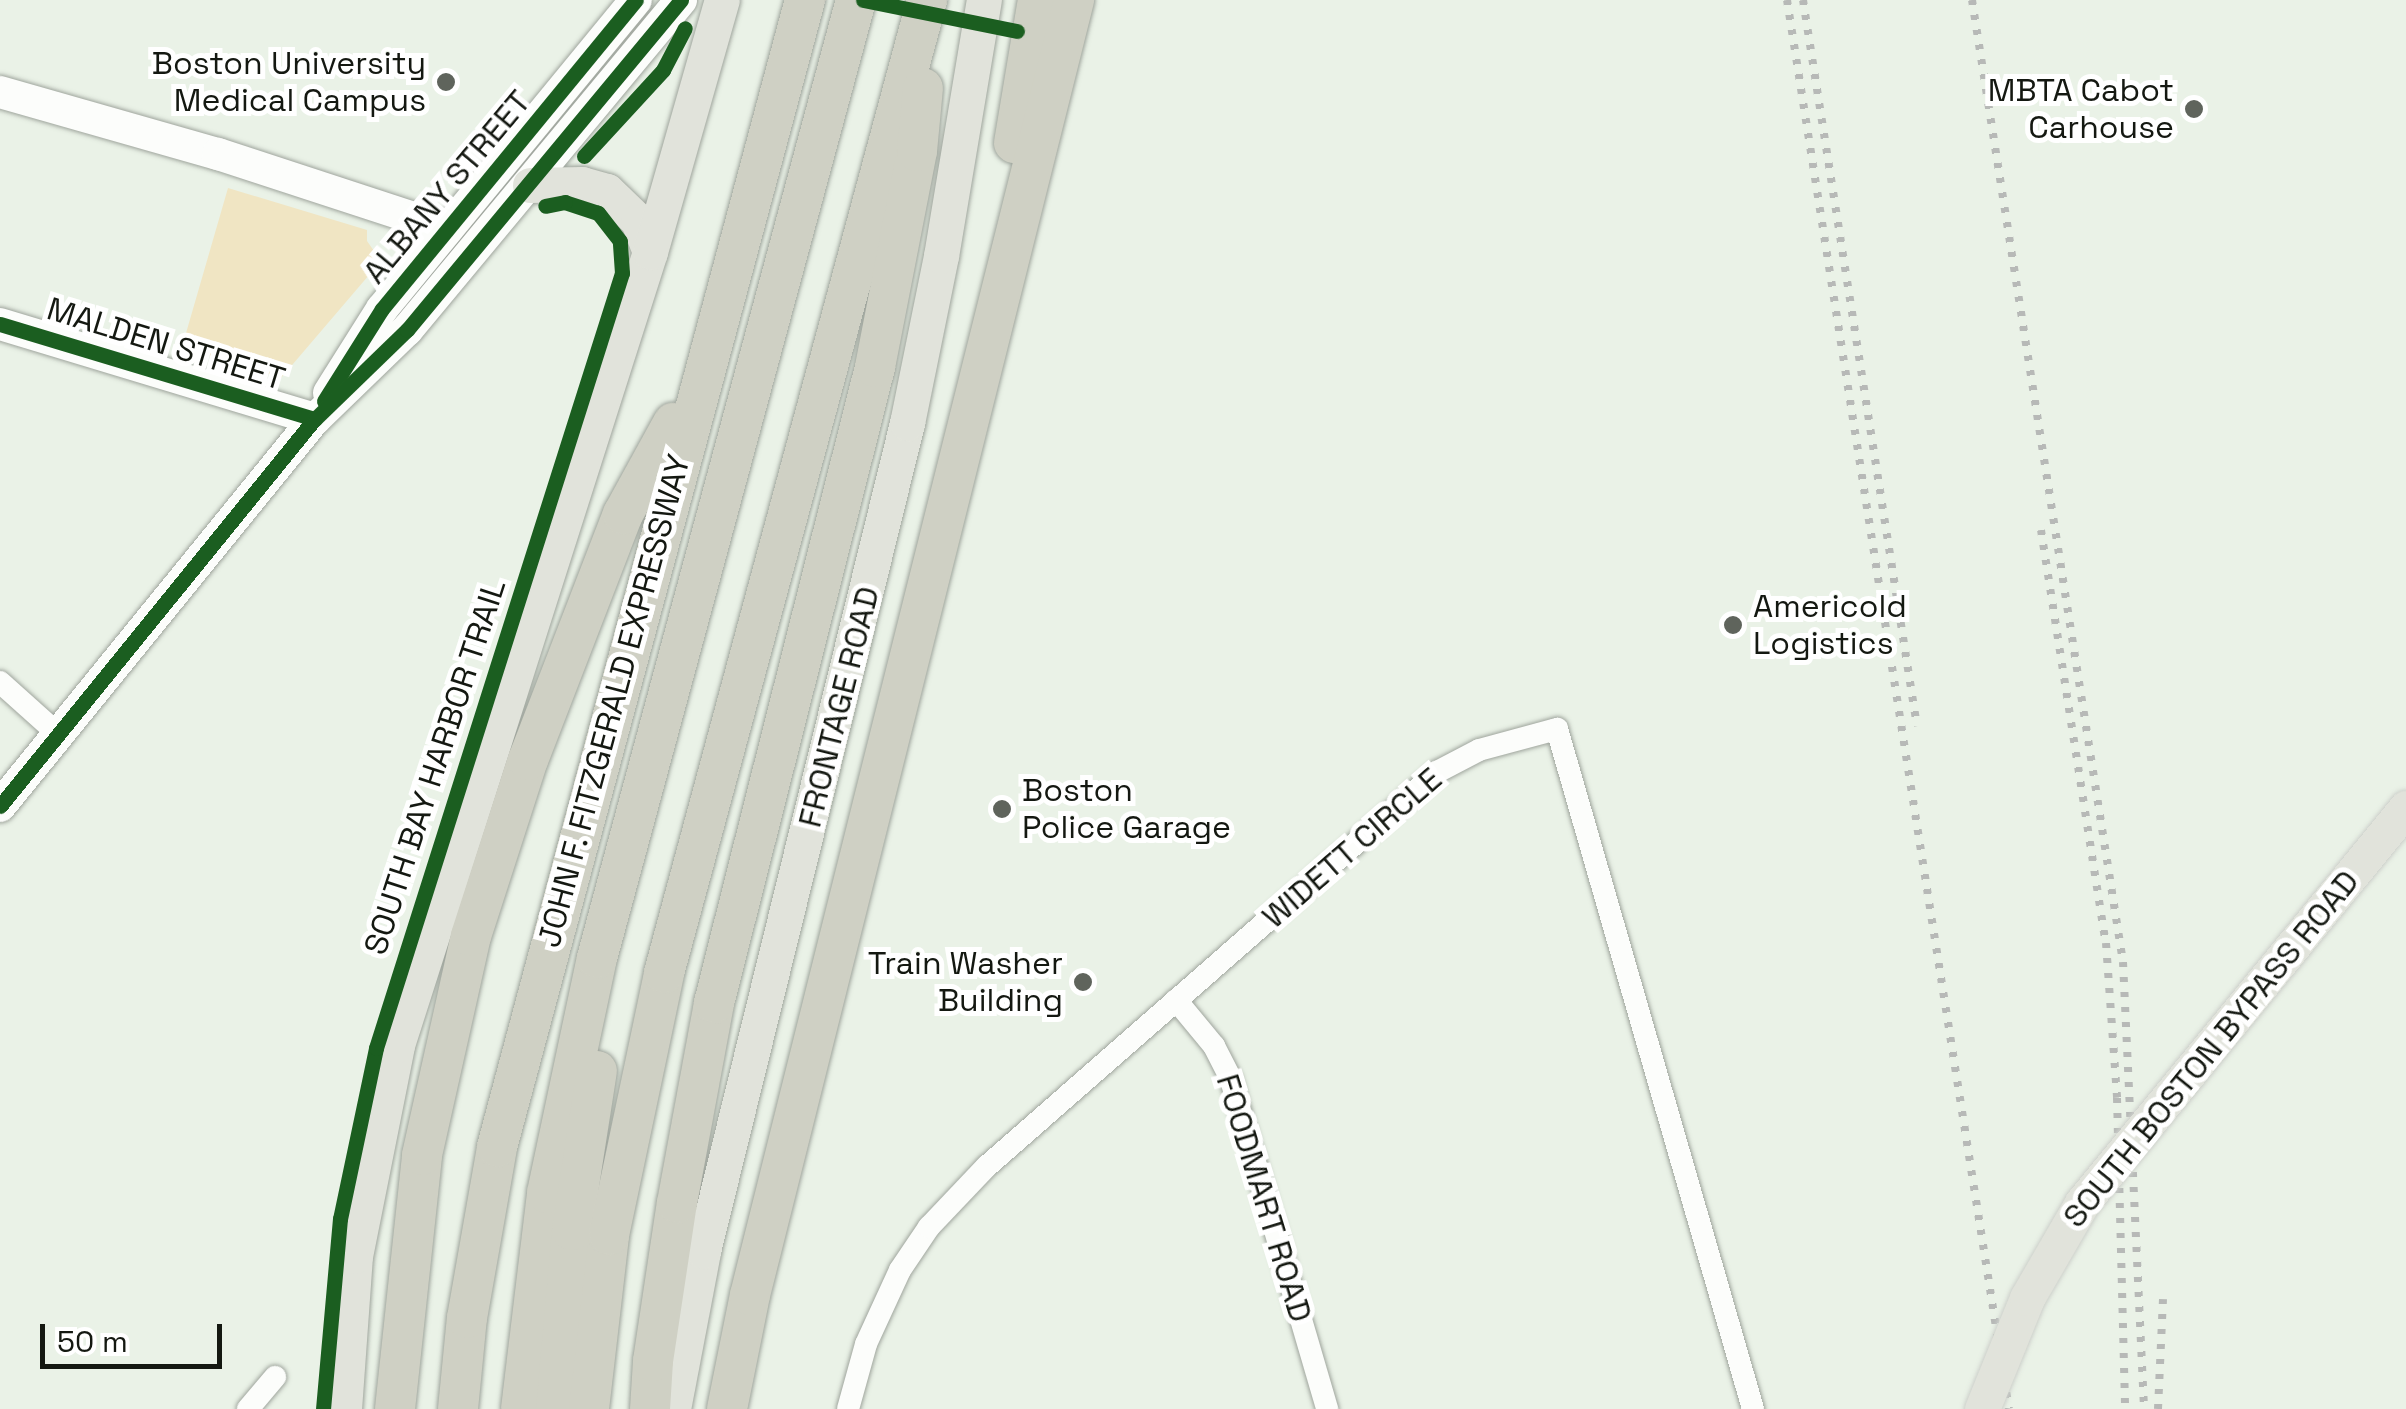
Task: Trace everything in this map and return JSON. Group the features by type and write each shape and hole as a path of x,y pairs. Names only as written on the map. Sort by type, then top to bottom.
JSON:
{"highway":[{"name":"JOHN F. FITZGERALD EXPRESSWAY","path":"458,1409 467,1318 497,1147 805,0"},
{"path":"556,1409 570,1246 596,1074 832,136 856,0"},
{"path":"521,1409 537,1251 574,1052 832,136 883,0"},
{"path":"650,1409 653,1362 675,1220 714,1003 867,400 901,152 929,0"},
{"path":"1011,252 1014,147 1038,0"},
{"path":"727,1409 787,1151 1074,0"},
{"path":"589,1409 611,1220 664,974 901,152"},
{"path":"395,1409 422,1154 448,1024 479,909 528,760 623,514 704,368"}],"main road":[{"name":"ALBANY STREET","path":"0,806 315,419 382,309 636,0"},
{"name":"ALBANY STREET","path":"315,419 382,358 530,185 680,0"},
{"path":"344,1409 356,1256 386,1084 434,919 650,252 722,0"},
{"name":"FRONTAGE ROAD","path":"673,1409 702,1251 907,423 942,256 984,0"},
{"path":"0,92 218,154 447,229"},
{"path":"530,185 582,184 607,191 638,221 650,252"},
{"name":"MALDEN STREET","path":"0,324 315,419"},
{"name":"SOUTH BOSTON BYPASS ROAD","path":"1982,1409 2027,1298 2082,1203 2406,808"}],"street":[{"path":"0,682 58,734"},
{"name":"WIDETT CIRCLE","path":"848,1409 876,1319 929,1227 986,1167 1448,764 1556,730 1752,1409"},
{"name":"FOODMART ROAD","path":"1176,1000 1214,1046 1231,1080 1327,1409"},
{"path":"248,1409 276,1376"}],"shaded area":[{"path":"228,188 367,230 367,241 381,261 281,378 182,347"}],"railway":[{"path":"1787,0 2009,1409"},
{"path":"1803,0 1917,726"},
{"path":"1972,0 2123,962 2144,1409"},
{"path":"2041,530 2106,943 2117,1098 2125,1409"},
{"path":"2158,1409 2163,1299"}],"cycle path":[{"path":"324,401 382,309 636,0"},
{"path":"0,806 315,419 407,330 681,0"},
{"path":"863,0 1017,31"},
{"path":"584,156 663,70 685,28"},
{"name":"SOUTH BAY HARBOR TRAIL","path":"323,1409 340,1219 376,1048 622,273 620,241 598,213 565,202 545,206"},
{"path":"0,324 315,419"}],"place":[{"name":"Boston University Medical Campus","path":"446,82"},
{"name":"MBTA Cabot Carhouse","path":"2194,109"},
{"name":"Americold Logistics","path":"1733,625"},
{"name":"Boston Police Garage","path":"1002,809"},
{"name":"Train Washer Building","path":"1083,982"}]}
